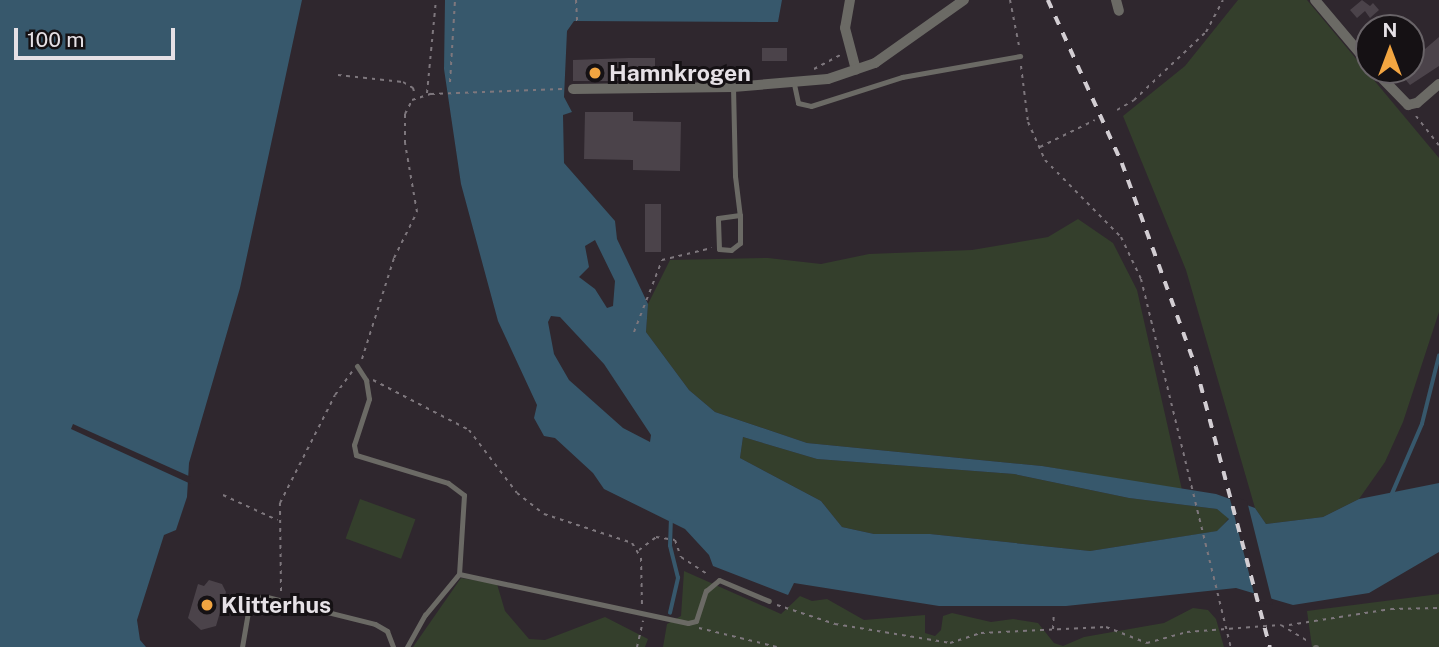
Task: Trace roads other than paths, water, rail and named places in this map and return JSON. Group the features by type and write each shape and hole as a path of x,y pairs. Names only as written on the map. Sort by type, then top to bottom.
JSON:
{"street":[{"path":"850,0 845,28 856,70"},
{"path":"573,89 733,88 794,83 856,70 892,52 964,0"},
{"path":"1315,0 1355,47"},
{"path":"1388,84 1408,105 1417,103 1439,84"}],"lane":[{"path":"794,83 798,103 811,106 902,77 1020,56"},
{"path":"733,88 740,215 740,243 731,250 718,247 720,216 740,215"},
{"path":"357,366 366,380 369,399 354,445 356,455 460,489 466,503 459,574 425,615 407,647"},
{"path":"459,574 691,623 714,582 726,581 769,601"},
{"path":"242,647 249,606 257,598 280,599 375,624 387,631 393,647"}],"water":[{"path":"0,0 302,0 240,288 189,463 187,497 176,530 164,535 137,620 140,640 146,647 0,647"},
{"path":"445,0 782,0 778,22 574,21 567,31 564,97 572,112 563,115 564,163 615,221 617,239 648,304 646,332 689,390 715,412 807,443 1042,466 1216,494 1255,508 1266,524 1323,517 1359,499 1439,483 1439,552 1369,593 1293,605 1236,588 1066,606 939,606 794,583 788,595 713,566 709,555 685,529 604,489 593,473 555,438 544,436 534,418 537,405 498,321 461,184 444,69","holes":["595,240 615,281 613,306 607,308 595,289 579,277 589,267 585,246","551,316 560,317 604,364 651,435 650,442 623,428 569,380 554,354 548,322","743,437 817,459 1014,474 1129,498 1217,509 1229,519 1217,531 1090,551 930,534 874,534 842,527 821,501 740,458"]}],"waterway":[{"path":"1391,496 1422,424 1439,356"},
{"path":"670,613 678,578 670,546 671,522"}],"railway":[{"path":"1048,0 1122,163 1196,367 1270,647"}],"place":[{"name":"Hamnkrogen","path":"595,73"},
{"name":"Klitterhus","path":"207,605"}]}
